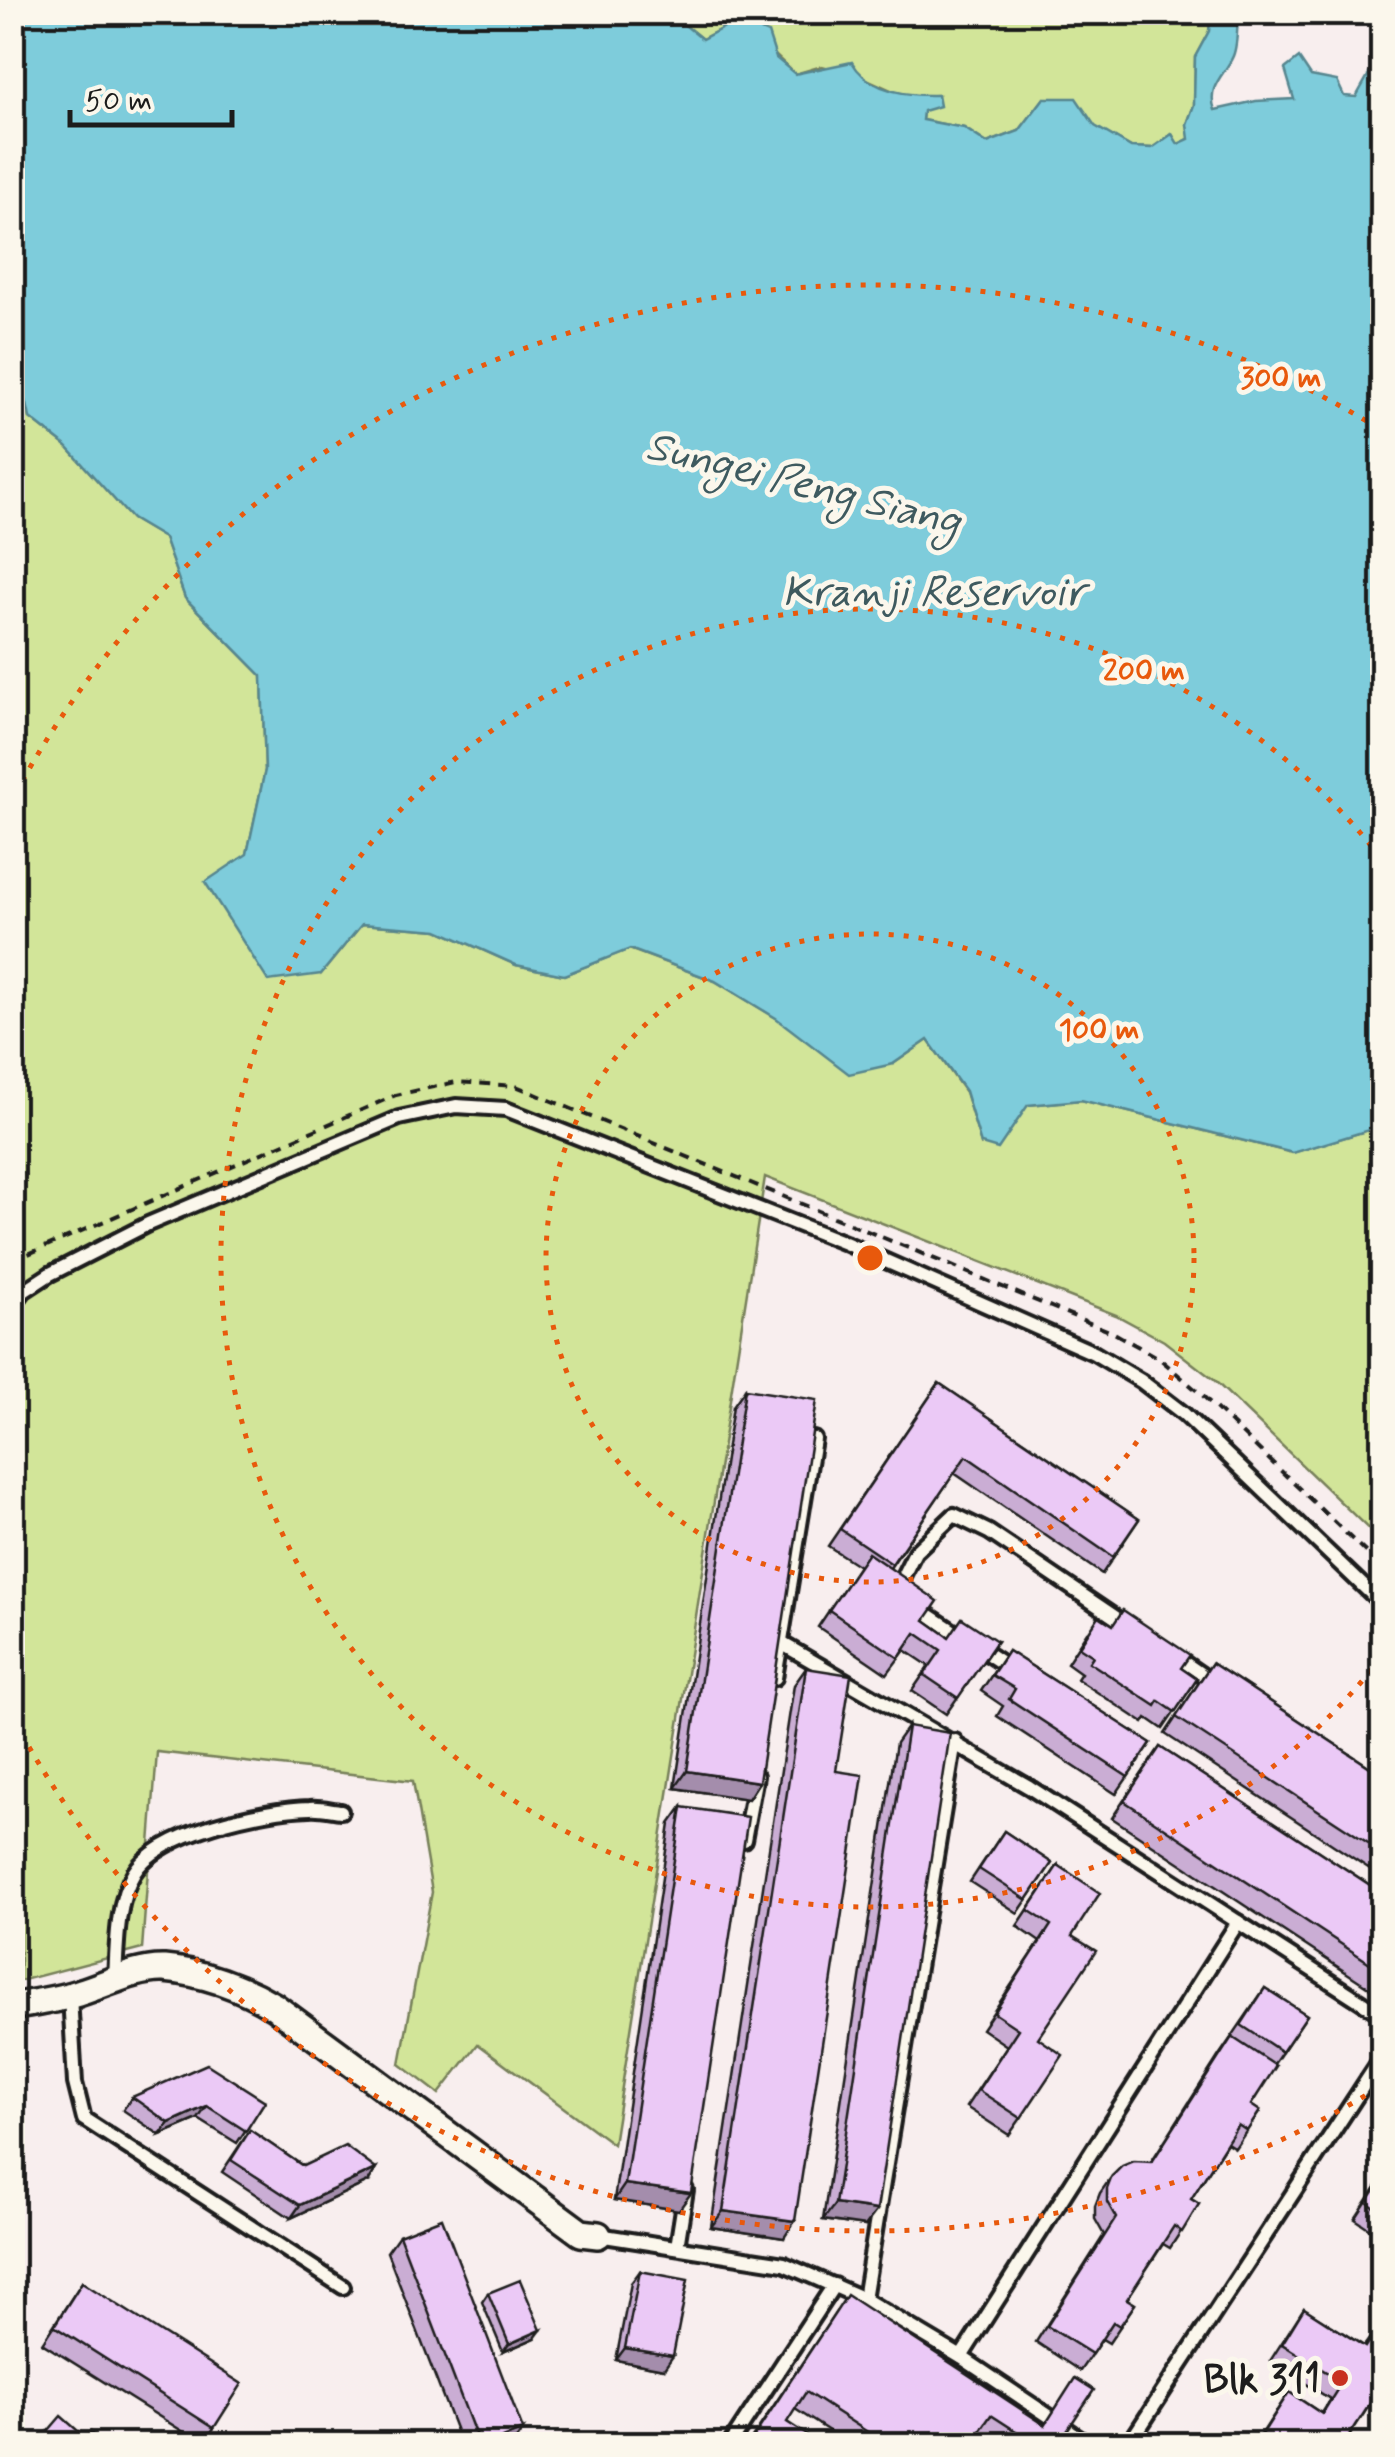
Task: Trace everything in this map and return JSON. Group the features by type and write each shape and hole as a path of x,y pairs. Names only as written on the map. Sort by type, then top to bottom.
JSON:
{"street":[{"path":"12,2007 70,1996 115,1979 161,1969 248,1991 274,2006 581,2232 598,2235"}],"lane":[{"path":"12,1307 24,1290 50,1274 148,1224 399,1118 456,1106 506,1109 845,1243 1094,1353 1142,1381 1184,1414 1382,1604"},
{"path":"770,1702 814,1439"},
{"path":"1023,1677 895,1592 915,1552 954,1515 989,1532 1136,1631"},
{"path":"1153,1642 1235,1698"},
{"path":"782,1643 956,1742 1382,2014"},
{"path":"864,2299 956,1742"},
{"path":"742,1852 759,1758"},
{"path":"115,1979 126,1894 134,1873 150,1856 203,1828 230,1821 310,1808 340,1812"},
{"path":"961,2357 1238,1922"},
{"path":"70,1996 75,2083 84,2119 342,2287"},
{"path":"1130,2444 1382,2058"},
{"path":"677,2247 687,2181"},
{"path":"598,2235 784,2264 864,2299 1050,2416"},
{"path":"730,2444 834,2285"},
{"path":"1067,2429 1089,2444"}],"path":[{"path":"12,1262 396,1095 456,1082 516,1086 1129,1342 1160,1359 1382,1568"}],"green space":[{"path":"670,13 1211,13 1209,31 1195,57 1194,105 1187,124 1190,138 1178,145 1172,134 1152,148 1131,147 1044,98 1019,131 987,143 964,128 922,120 923,111 938,95 904,96 860,76 822,66 795,74 738,20 702,39"},
{"path":"12,347 30,418 67,447 132,519 164,538 185,598 262,676 265,770 247,854 321,974 362,924 438,930 516,965 564,975 629,949 715,981 776,1018 893,1064 928,1040 965,1092 981,1144 1028,1105 1081,1100 1292,1153 1382,1126 1382,1542 1214,1380 1164,1341 1116,1315 765,1177 613,2144 478,2044 439,2094 400,2064 432,1892 413,1781 157,1752 142,1949 20,1981 21,1533 12,1532"}],"water":[{"name":"Kranji Reservoir","path":"13,13 670,13 702,39 738,20 768,33 776,58 795,74 852,62 879,86 902,93 938,95 940,106 923,111 922,120 964,128 987,143 1019,131 1044,98 1076,98 1095,126 1131,147 1152,148 1172,134 1178,144 1189,139 1187,124 1194,105 1195,57 1209,31 1211,13 1238,13 1235,51 1213,94 1215,110 1256,101 1294,99 1285,69 1299,58 1311,76 1337,81 1344,96 1356,97 1369,74 1382,77 1382,1126 1293,1153 1081,1100 1028,1105 998,1149 981,1144 965,1091 928,1040 893,1064 849,1074 776,1018 715,981 630,949 564,975 516,965 438,930 362,924 321,974 268,981 205,882 247,854 265,770 262,676 185,598 164,538 132,519 67,447 30,418 16,365 12,346"}],"building":[{"path":"939,1383 1139,1519 1113,1557 966,1456 892,1564 840,1529"},
{"path":"745,1389 817,1400 759,1782 687,1771"},
{"path":"868,1553 938,1601 925,1620 949,1637 962,1618 997,1641 958,1698 924,1675 941,1650 916,1633 899,1658 829,1610"},
{"path":"1123,1610 1190,1655 1181,1668 1197,1679 1175,1712 1159,1701 1156,1706 1089,1662 1093,1656 1079,1647 1099,1616 1113,1625"},
{"path":"1008,1651 1151,1743 1128,1777 1009,1699 1015,1689 992,1675"},
{"path":"1212,1663 1382,1775 1382,1852 1176,1717"},
{"path":"806,1668 851,1675 836,1771 863,1775 795,2221 723,2211"},
{"path":"908,1726 950,1733 877,2210 835,2204"},
{"path":"1160,1747 1382,1893 1382,1971 1124,1801"},
{"path":"682,1807 748,1817 691,2193 625,2184"},
{"path":"1004,1831 1052,1863 1027,1900 979,1869"},
{"path":"1058,1865 1100,1893 1072,1936 1096,1951 1038,2038 1063,2055 1021,2118 978,2090 1018,2029 994,2013 1051,1925 1028,1910"},
{"path":"1265,1988 1307,2015 1282,2052 1241,2025"},
{"path":"1232,2037 1276,2066 1251,2105 1260,2111 1247,2131 1238,2125 1191,2199 1199,2204 1182,2232 1174,2226 1127,2299 1135,2304 1120,2326 1113,2322 1092,2354 1047,2326 1116,2218 1107,2202 1112,2176 1134,2161 1152,2162"},
{"path":"207,2064 265,2101 246,2131 207,2106 169,2123 132,2097"},
{"path":"250,2130 303,2166 345,2146 376,2169 300,2205 231,2160"},
{"path":"1382,2179 1382,2213 1367,2202"},
{"path":"442,2218 523,2430 488,2444 479,2444 399,2235"},
{"path":"640,2271 688,2280 673,2356 625,2348"},
{"path":"520,2280 541,2330 509,2344 488,2293"},
{"path":"82,2282 242,2384 214,2428 54,2326"},
{"path":"847,2295 1045,2425 1075,2378 1094,2390 1058,2444 1036,2444 991,2415 971,2444 886,2444 806,2392 787,2422 821,2444 749,2444"},
{"name":"Blk 311","path":"1304,2308 1365,2347 1377,2328 1382,2331 1382,2385 1344,2444 1256,2444 1289,2392 1322,2414 1342,2382 1282,2344"},
{"path":"61,2416 86,2438 91,2432 105,2444 37,2444"}],"place":[{"name":"Blk 311","path":"1340,2378"}],"water label":[{"name":"Sungei Peng Siang","path":"804,482"}]}
